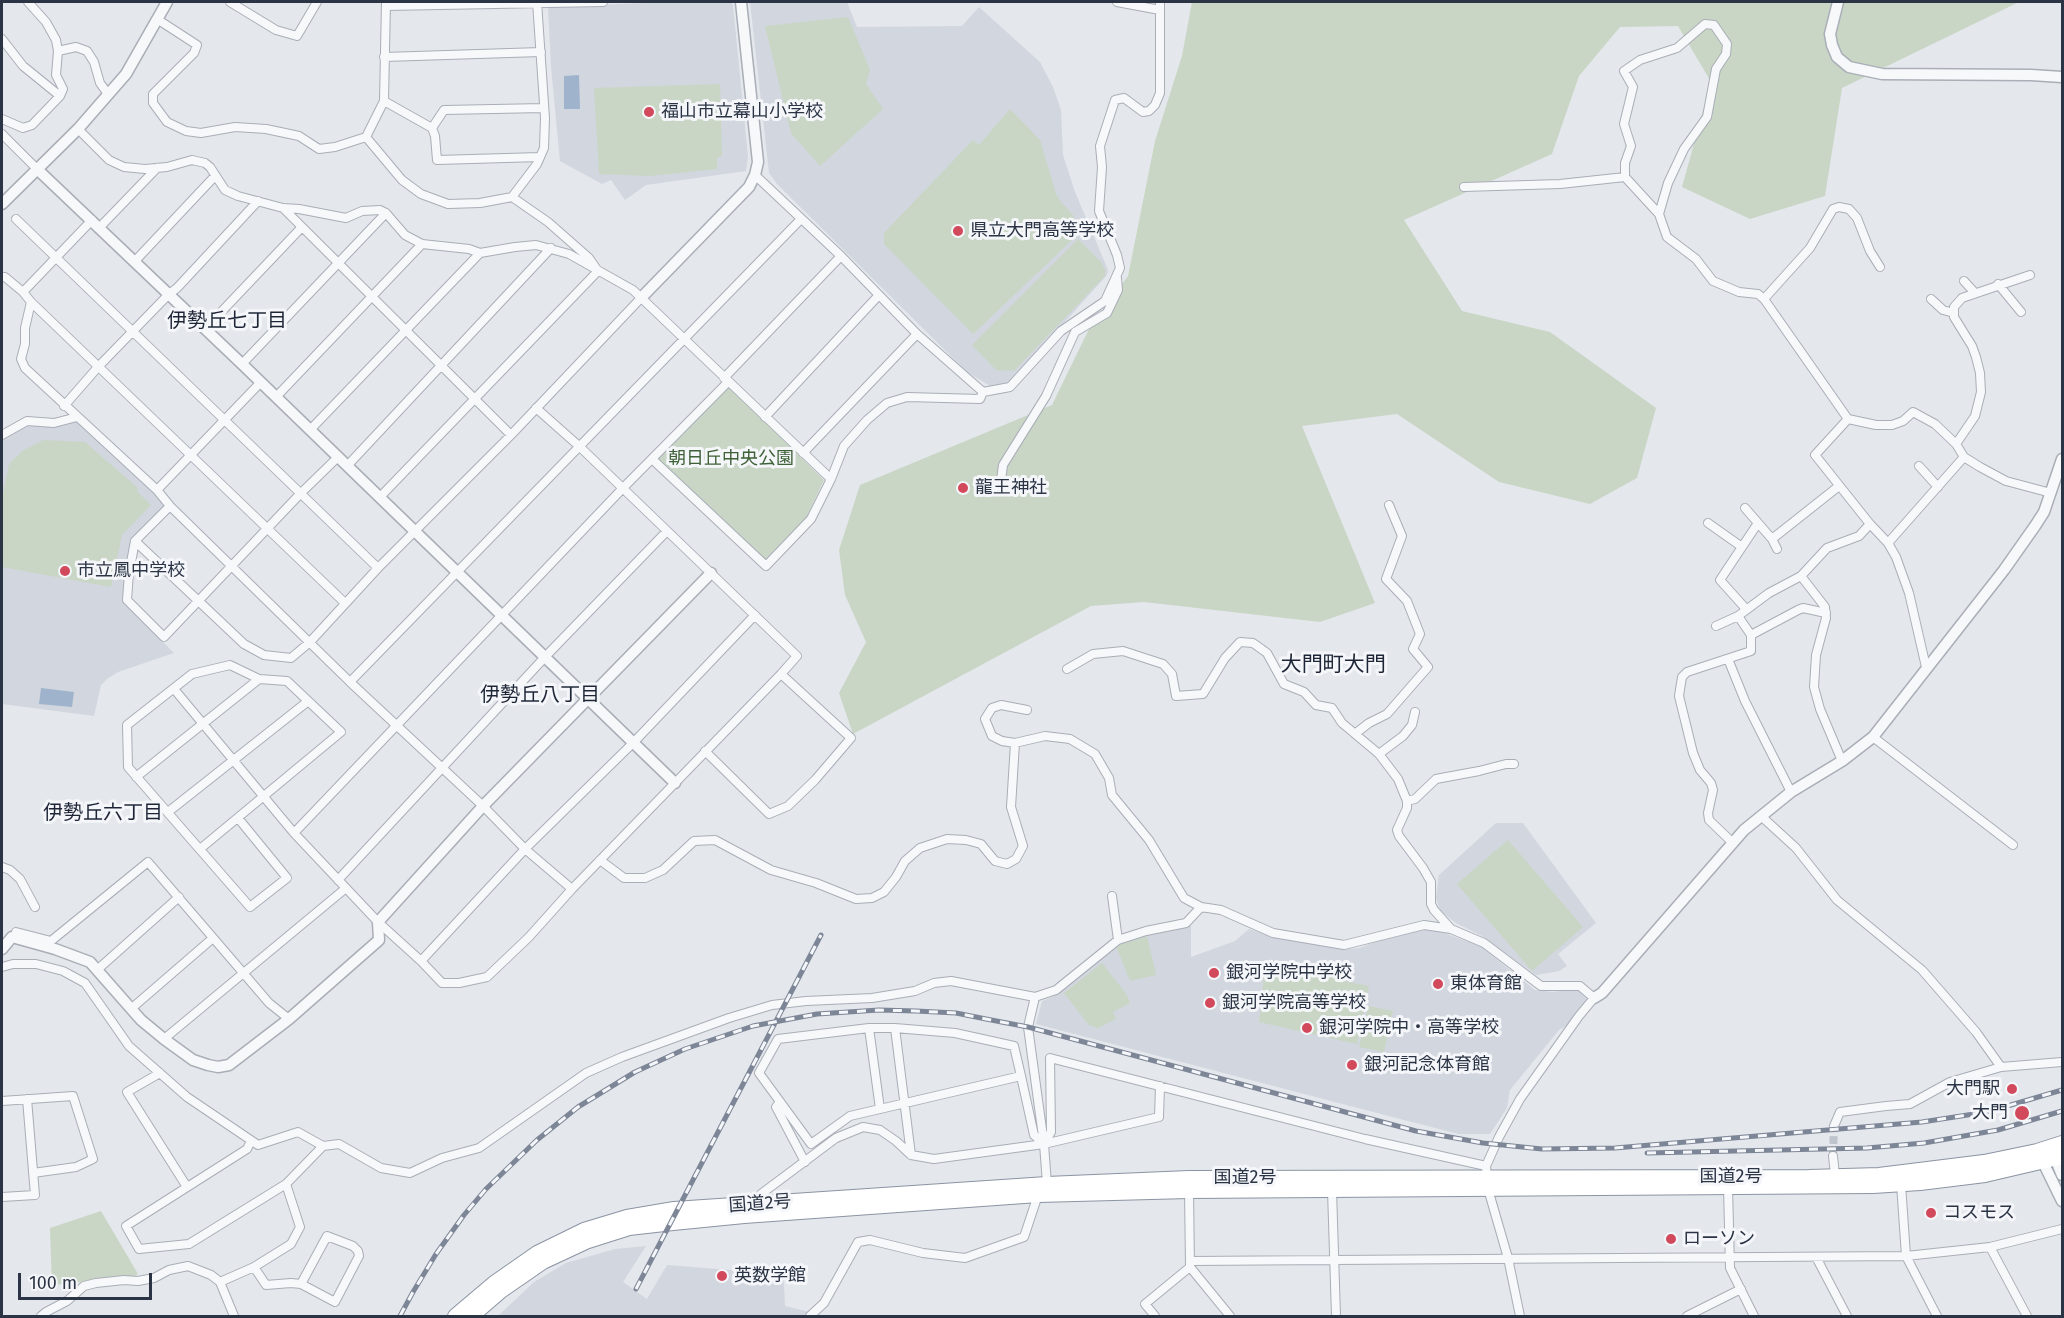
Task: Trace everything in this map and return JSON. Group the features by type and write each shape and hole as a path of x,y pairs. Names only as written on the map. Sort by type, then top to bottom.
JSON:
{"highway":[{"name":"国道2号","path":"472,1317 501,1291 543,1262 588,1241 629,1228 744,1216 1190,1178 1879,1175 2052,1153"},
{"name":"国道2号","path":"455,1317 494,1282 537,1253 584,1230 627,1217 674,1209 1042,1189 1332,1190 1487,1177 1728,1187 1901,1184 1974,1176 2052,1153"}],"street":[{"path":"2,119 23,128 32,125 60,96 63,89 56,75 58,51 52,31 28,2"},
{"path":"2,204 78,129 126,74 167,2"},
{"path":"230,2 276,30 297,36 316,2"},
{"path":"157,19 198,45 153,94 153,103 167,122 186,131 201,133 235,127 266,129 299,136 319,149 335,147 366,137 384,101 386,4 603,2"},
{"path":"135,541 244,644 264,655 291,658 310,642 378,568 511,435 748,187 755,175 758,162 741,2"},
{"path":"983,392 1010,387 1061,331 1105,301 1120,268 1099,211 1102,168 1100,146 1115,100 1124,98 1143,112 1149,111 1155,105 1160,93 1160,6 1117,2"},
{"path":"1838,2 1830,34 1837,57 1849,67 1882,74 2062,77"},
{"path":"366,137 402,180 421,194 448,204 480,203 512,197 537,164 544,148 544,108 537,3"},
{"path":"1659,214 1668,183 1684,148 1707,117 1716,69 1726,54 1727,44 1714,25 1705,24 1677,48 1640,60 1624,71 1633,87 1624,124 1631,146 1625,163 1625,177 1659,214 1667,237 1696,259 1713,281 1739,292 1758,294 1764,299 1848,419 1876,425 1892,425 1903,421 1913,412 1935,424 1956,444 1964,457 2006,481 2051,493"},
{"path":"2,39 23,66 60,96"},
{"path":"58,51 76,47 87,51 94,62 100,83 108,93"},
{"path":"384,57 541,52"},
{"path":"384,101 432,128 437,160 540,157"},
{"path":"432,128 444,110 544,108"},
{"path":"78,129 109,160 124,167 158,168 192,160 205,163 225,190 238,196 283,208 299,208 346,218 362,211 380,210 386,213 405,235 422,244 469,249 480,253 536,245 569,254 633,290 831,479"},
{"path":"2,134 348,465 456,573 590,698 675,783"},
{"path":"23,292 56,258 158,168"},
{"path":"755,175 841,256 917,334 983,392"},
{"path":"135,261 215,176"},
{"path":"1464,187 1560,184 1625,177"},
{"path":"512,197 548,222 589,258 598,271"},
{"path":"64,406 98,367 177,288 258,201"},
{"path":"1764,299 1810,248 1833,209 1839,207 1849,209 1857,219 1869,251 1880,267"},
{"path":"283,208 511,435"},
{"path":"242,363 386,213"},
{"path":"16,219 378,568"},
{"path":"350,682 801,219"},
{"path":"205,329 301,228"},
{"path":"276,397 422,244"},
{"path":"348,465 440,364 552,248"},
{"path":"310,430 480,253"},
{"path":"294,833 652,459 841,256"},
{"path":"381,498 598,271"},
{"path":"1000,488 1003,465 1046,396 1075,332 1107,314 1118,290 1117,274"},
{"path":"1956,444 1975,416 1981,392 1976,357 1972,346 1953,317 1954,308 1962,298 2030,275"},
{"path":"2,277 23,292 98,367 345,603"},
{"path":"1964,281 1975,293"},
{"path":"1998,285 2021,312"},
{"path":"765,417 879,295"},
{"path":"1931,299 1943,310 1953,313"},
{"path":"31,302 21,359 25,368 157,490 170,506 350,682 483,806 525,849 572,889"},
{"path":"803,453 917,334"},
{"path":"157,490 261,382"},
{"path":"652,459 766,566 811,519 844,446 867,420 887,403 907,398 980,399 983,392"},
{"path":"174,688 294,833 378,922 421,961 442,984 487,977 529,937 572,889 797,656 580,447 536,408"},
{"path":"2,435 27,421 54,423 77,417"},
{"path":"1848,419 1815,454 1869,524 1888,543 1896,557 1909,593 1926,667"},
{"path":"170,506 135,541 127,600 164,638 338,457"},
{"path":"1888,543 1964,457"},
{"path":"1520,1317 1508,1258 1487,1177 1499,1137 1520,1099 1579,1016 1594,998 1602,993 1733,843 1791,792 1842,761 1873,737 2004,570 2035,526 2044,512 2062,459"},
{"path":"1919,466 1938,487"},
{"path":"1772,539 1839,486"},
{"path":"1356,733 1387,714 1428,667 1413,650 1420,634 1407,601 1386,579 1402,536 1389,505"},
{"path":"1745,508 1772,539 1777,549"},
{"path":"1746,609 1720,580 1758,523"},
{"path":"1708,524 1742,547"},
{"path":"1716,626 1738,616 1769,592 1801,576 1827,548 1859,536 1869,524"},
{"path":"338,880 545,657 667,531"},
{"path":"2,949 12,937 90,962 141,1020 164,1039 193,1059 218,1067 229,1065 289,1019 379,940 378,922 483,806 711,573"},
{"path":"1801,576 1825,607 1826,618 1816,655 1814,687 1820,709 1842,761"},
{"path":"1751,634 1803,608 1826,613"},
{"path":"421,961 525,849 633,742 755,615"},
{"path":"1733,843 1709,820 1708,813 1713,790 1711,783 1700,770 1693,753 1679,696 1682,676 1687,672 1751,651 1751,634 1738,616"},
{"path":"1067,669 1093,654 1123,651 1163,664 1172,674 1176,696 1203,694 1225,658 1240,642 1253,643 1267,653 1284,684 1304,692 1316,705 1332,708 1342,723 1379,754 1398,780 1407,801 1407,808 1397,830 1399,837 1424,868 1431,882 1431,904 1451,929"},
{"path":"1728,658 1745,701 1791,792"},
{"path":"200,849 341,732 287,681 259,679 230,665 192,674 127,725 128,767 249,907 287,878 238,818"},
{"path":"705,751 769,814 788,806 815,780 851,738 781,674"},
{"path":"136,777 259,679"},
{"path":"168,812 307,702"},
{"path":"1027,710 1001,705 992,708 985,719 992,736 1002,741 1016,742 1045,736 1070,739 1095,754 1109,778 1112,795 1149,840 1184,898 1201,907 1221,910 1273,933 1344,945 1424,925 1451,929 1484,943 1541,986 1580,986 1594,998"},
{"path":"1379,754 1403,736 1412,725 1415,712"},
{"path":"1873,737 2013,845"},
{"path":"600,860 624,878 645,878 663,870 694,841 715,840 771,870 816,883 856,899 872,898 885,892 905,861 920,848 947,839 981,844 995,861 1007,864 1017,859 1023,846 1011,807 1016,742"},
{"path":"1407,801 1415,799 1436,779 1514,764"},
{"path":"1761,816 1796,848 1837,900 1922,970 1976,1032 2001,1067"},
{"path":"15,932 51,941 148,862 269,1003 289,1019"},
{"path":"2,867 10,870 20,879 36,907"},
{"path":"164,1039 346,888"},
{"path":"1112,896 1118,940"},
{"path":"97,970 179,897"},
{"path":"2,967 13,964 36,964 63,971 85,983 129,1046 187,1097 258,1145 298,1132 323,1146 339,1144 381,1168 410,1173 442,1158 479,1148 586,1073 622,1057 729,1018 772,1005 872,998 915,991 934,983 951,981 1035,997 1056,990 1118,940 1146,931 1186,923 1201,907"},
{"path":"132,1008 213,938"},
{"path":"810,1317 824,1303 858,1242 870,1240 923,1253 965,1258 1024,1237 1042,1189 1044,1144 1028,1027 1035,997"},
{"path":"1021,1076 850,1116 811,1144 759,1073 778,1039 869,1028 955,1033 1014,1046 1021,1076 1034,1135 1044,1144"},
{"path":"869,1028 880,1109"},
{"path":"895,1028 911,1155"},
{"path":"1044,1144 1052,1132 1050,1058 1365,1139 1487,1177"},
{"path":"1834,1126 1840,1112 1910,1104 1950,1082 2001,1067 2062,1062"},
{"path":"160,1073 127,1092 187,1187"},
{"path":"758,1204 760,1194 836,1138 863,1127 880,1130 911,1155 934,1159 1044,1144 1159,1117 1160,1086"},
{"path":"2,1101 73,1096 93,1158 76,1167 33,1173"},
{"path":"2,1197 35,1195 27,1099"},
{"path":"780,1102 776,1107 805,1162"},
{"path":"251,1141 247,1149 126,1226 139,1249 189,1244 286,1184 323,1146"},
{"path":"2052,1153 2062,1175"},
{"path":"2052,1153 2062,1201"},
{"path":"1833,1156 1835,1175"},
{"path":"220,1282 254,1267 291,1244 300,1227 286,1184"},
{"path":"1901,1184 1906,1256 1937,1317"},
{"path":"1728,1187 1730,1268 1755,1317"},
{"path":"1332,1190 1336,1317"},
{"path":"1190,1191 1191,1264 1230,1317"},
{"path":"1155,1317 1145,1304 1191,1264 1508,1258 1906,1256 1990,1247 2062,1229"},
{"path":"254,1267 266,1285 301,1284 335,1302 359,1256 358,1251 353,1246 327,1236 301,1284"},
{"path":"1990,1247 2027,1317"},
{"path":"1816,1257 1847,1317"},
{"path":"41,1317 67,1301 84,1286 154,1278 169,1270 188,1266 211,1275 220,1282 234,1317"},
{"path":"1687,1317 1741,1289"}],"shaded area":[{"name":"福山市立幕山小学校","path":"731,2 733,5 748,157 746,171 646,185 625,200 611,180 602,184 560,161 548,7"},
{"name":"県立大門高等学校","path":"750,2 847,2 857,27 962,26 979,7 1040,62 1053,87 1061,110 1063,155 1075,192 1108,270 1107,275 1010,383 990,386 967,372 777,184 769,173"},
{"name":"市立鳳中学校","path":"77,421 158,497 163,505 164,509 132,540 124,602 174,653 118,672 107,679 101,685 94,716 2,704 2,437 13,429 29,425"},
{"path":"1496,823 1523,823 1596,923 1558,954 1567,966 1559,971 1536,975 1482,936 1456,923 1440,911 1436,898 1439,875"},
{"name":"銀河学院中・高等学校","path":"1191,925 1191,957 1235,941 1249,929 1280,939 1350,949 1360,948 1399,932 1425,930 1444,933 1480,946 1535,990 1553,992 1573,989 1578,990 1587,999 1568,1025 1559,1030 1510,1090 1507,1108 1490,1134 1459,1134 1036,1024 1042,1001 1065,989 1115,944 1147,933"},
{"name":"英数学館","path":"646,1246 623,1282 647,1299 667,1265 744,1271 783,1266 785,1306 810,1312 806,1316 498,1316 534,1282 566,1263 615,1249"}],"green space":[{"path":"1192,2 2019,2 1842,88 1825,196 1750,219 1682,187 1711,82 1678,26 1620,27 1579,76 1552,154 1404,220 1462,311 1550,332 1656,408 1637,478 1590,504 1499,482 1397,414 1302,426 1375,603 1320,622 1144,602 1091,606 853,734 839,693 866,642 845,595 839,550 860,485 1052,405 1089,329 1128,276 1155,141 1182,56"},
{"path":"848,17 870,70 866,84 883,109 820,166 791,133 765,26"},
{"path":"720,84 722,156 717,158 717,169 650,176 599,174 594,88"},
{"path":"1010,109 1040,140 1056,194 1073,215 1077,232 1070,242 973,334 884,244 884,233 973,140 979,145"},
{"path":"1078,239 1101,262 1105,276 1014,371 996,370 972,345"},
{"name":"朝日丘中央公園","path":"729,387 824,480 806,518 765,560 658,459"},
{"path":"43,440 85,442 138,488 137,491 151,505 122,535 111,587 2,567 2,498 9,464 24,450"},
{"path":"1508,840 1583,927 1532,971 1457,884"},
{"path":"1147,936 1156,975 1130,981 1116,946"},
{"path":"1102,963 1127,995 1130,1003 1113,1012 1116,1019 1098,1028 1089,1025 1064,993"},
{"path":"1265,965 1339,976 1338,980 1369,986 1357,1044 1259,1022"},
{"path":"1368,1006 1393,1011 1384,1052 1359,1047"},
{"path":"101,1211 138,1274 133,1277 52,1285 50,1228"}],"water":[{"path":"579,75 580,109 564,109 564,76"},
{"path":"41,688 74,692 72,707 39,704"}],"tunnel":[{"path":"1833,1156 1834,1126"}],"railway":[{"path":"636,1289 821,935"},
{"path":"400,1316 436,1254 486,1189 537,1140 578,1107 635,1072 685,1049 753,1026 817,1014 879,1010 956,1013 1028,1027 1416,1131 1483,1143 1542,1149 1615,1148 1922,1122 1987,1112 2062,1090"},
{"path":"1647,1153 1867,1148 1924,1143 1998,1130 2062,1111"}],"place":[{"name":"福山市立幕山小学校","path":"649,112"},
{"name":"県立大門高等学校","path":"958,231"},
{"name":"龍王神社","path":"963,488"},
{"name":"市立鳳中学校","path":"65,571"},
{"name":"銀河学院中学校","path":"1214,973"},
{"name":"東体育館","path":"1438,984"},
{"name":"銀河学院高等学校","path":"1210,1003"},
{"name":"銀河学院中・高等学校","path":"1307,1028"},
{"name":"銀河記念体育館","path":"1352,1065"},
{"name":"大門駅","path":"2012,1089"},
{"name":"大門","path":"2022,1113"},
{"name":"コスモス","path":"1931,1213"},
{"name":"ローソン","path":"1671,1239"},
{"name":"英数学館","path":"722,1276"}],"district":[{"name":"伊勢丘七丁目","path":"227,321"},
{"name":"大門町大門","path":"1333,665"},
{"name":"伊勢丘八丁目","path":"540,695"},
{"name":"伊勢丘六丁目","path":"103,813"}]}
